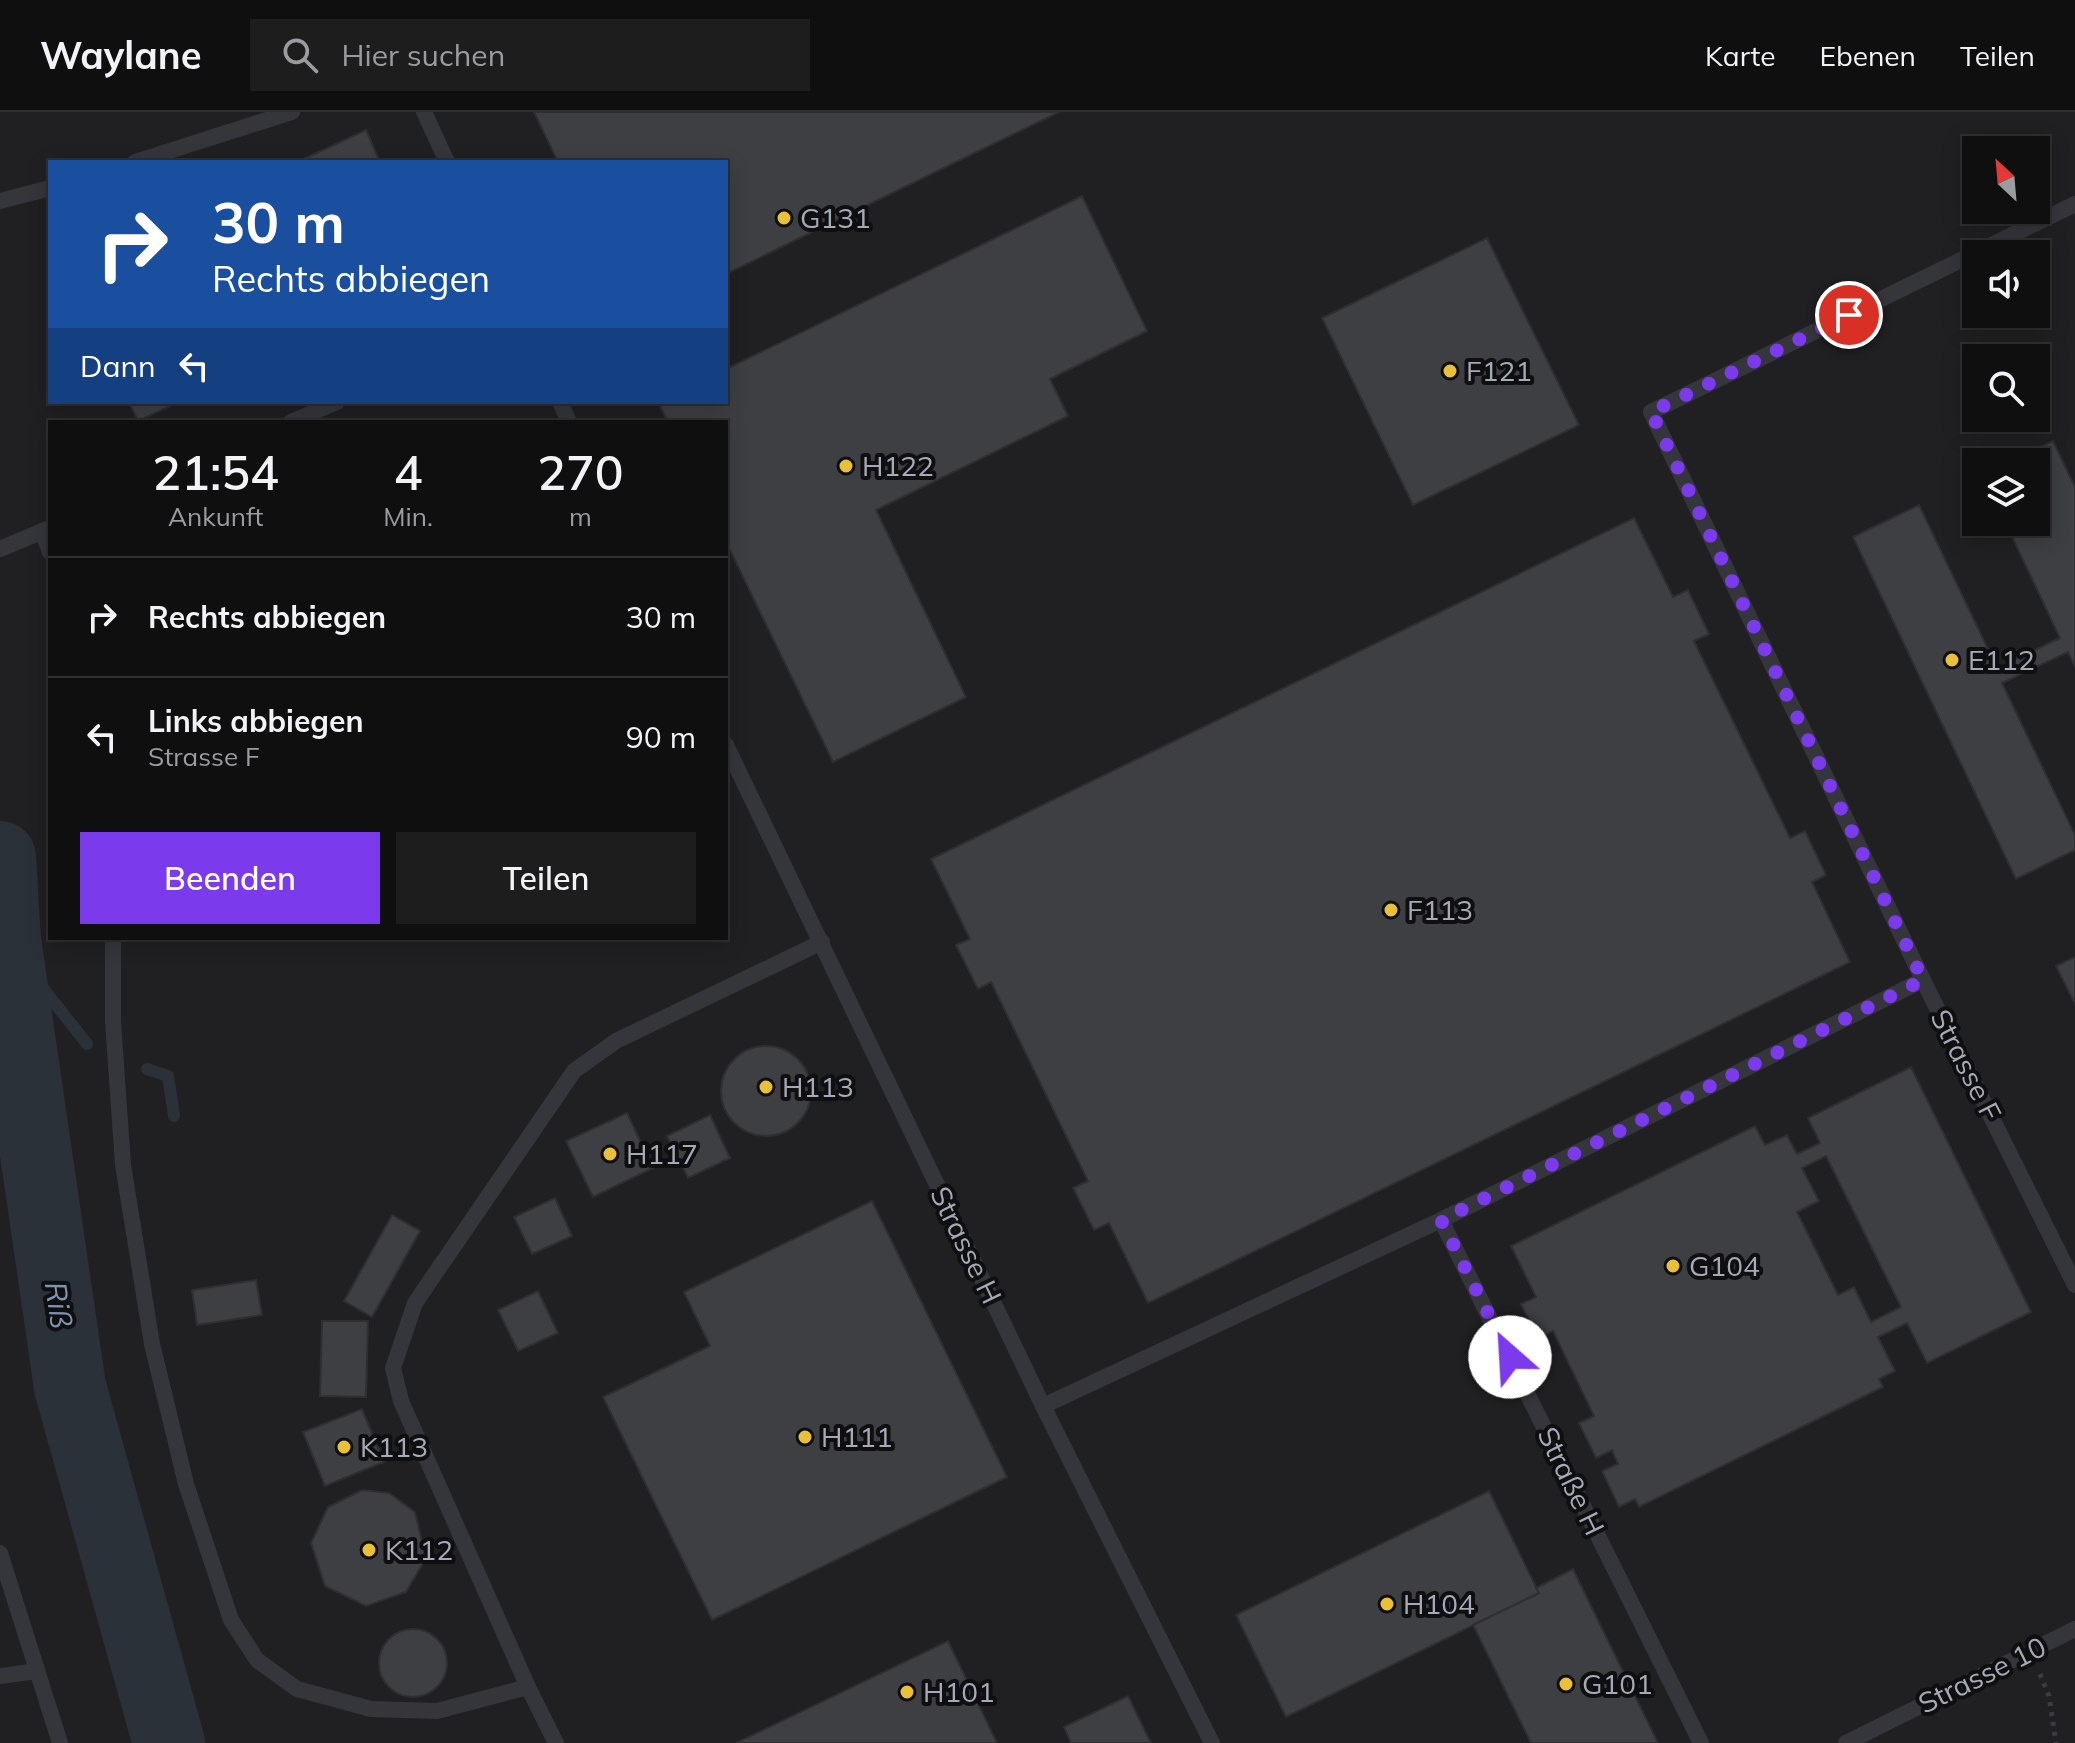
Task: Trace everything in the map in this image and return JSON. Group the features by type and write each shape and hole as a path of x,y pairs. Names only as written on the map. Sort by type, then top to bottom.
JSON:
{"lane":[{"path":"141,160 292,112"},
{"path":"424,112 446,160"},
{"path":"0,201 48,189"},
{"name":"Strasse F","path":"2075,204 1651,412 1923,980 2075,1285"},
{"path":"296,420 332,404"},
{"path":"0,549 46,529"},
{"name":"Strasse H","path":"728,749 1043,1406 1212,1743"},
{"path":"113,940 113,1022 123,1165 152,1344 186,1484 231,1620 257,1660 297,1689 371,1709 437,1711 528,1687"},
{"path":"556,1743 401,1401 393,1368 415,1303 574,1071 616,1041 822,942"},
{"path":"1043,1406 1441,1220 1923,980"},
{"name":"Straße H","path":"1441,1220 1701,1743"},
{"path":"0,1553 60,1743"},
{"name":"Strasse 10","path":"1846,1743 2075,1629"},
{"path":"0,1676 37,1671"}],"path":[{"path":"2030,1651 2049,1696 2056,1743"}],"shaded area":[{"path":"0,112 2075,112 2075,1743 0,1743"}],"building":[{"name":"G131","path":"534,112 1059,112 728,273 728,160 557,160"},
{"path":"366,130 379,160 301,160"},
{"name":"H122","path":"1082,196 1147,331 1050,379 1068,416 876,510 966,697 833,762 728,546 728,420 667,420 659,404 728,404 728,368"},
{"name":"F121","path":"1487,238 1579,425 1413,505 1322,318"},
{"path":"130,404 175,404 140,420"},
{"name":"E112","path":"2053,441 2075,487 2075,667 2068,652 2002,683 2075,835 2075,850 2016,879 1853,537 1919,505 1997,668 2060,638 2012,536 2050,536 2050,448 2038,448"},
{"name":"F113","path":"1634,518 1673,597 1688,590 1709,634 1694,641 1790,838 1805,831 1826,875 1812,882 1850,962 1148,1303 1109,1223 1094,1230 1073,1188 1088,1181 991,982 978,989 956,945 970,939 931,859"},
{"path":"2075,957 2075,1004 2056,966"},
{"name":"H113","path":"766,1046 783,1050 798,1059 807,1074 811,1091 807,1108 798,1123 783,1132 766,1136 749,1132 734,1123 725,1108 721,1091 725,1074 734,1059 749,1050"},
{"name":"G104","path":"1911,1067 2031,1312 1927,1363 1907,1323 1878,1337 1895,1371 1879,1379 1883,1387 1639,1507 1635,1499 1619,1507 1602,1471 1618,1464 1612,1450 1596,1458 1579,1423 1594,1416 1553,1331 1538,1339 1521,1304 1536,1297 1511,1246 1755,1126 1765,1145 1787,1135 1797,1154 1820,1143 1808,1118","holes":["1826,1156 1901,1307 1871,1322 1854,1287 1838,1295 1797,1212 1819,1201 1802,1168"]},
{"name":"H117","path":"627,1113 653,1168 593,1197 566,1141"},
{"path":"710,1115 730,1158 688,1178 667,1136"},
{"path":"555,1198 572,1236 532,1254 514,1217"},
{"name":"H111","path":"872,1201 1007,1477 712,1620 603,1397 710,1346 684,1292"},
{"path":"392,1215 420,1231 372,1317 344,1301"},
{"path":"256,1280 262,1315 197,1325 192,1290"},
{"path":"538,1291 558,1333 518,1351 498,1310"},
{"path":"322,1321 368,1321 366,1397 320,1396"},
{"name":"K113","path":"362,1409 384,1462 325,1486 303,1432"},
{"name":"K112","path":"362,1490 389,1493 415,1512 426,1558 406,1592 366,1606 325,1586 311,1543 328,1507"},
{"name":"H104","path":"1489,1491 1539,1593 1286,1717 1236,1615"},
{"name":"G101","path":"1573,1569 1658,1743 1531,1743 1473,1625 1539,1593 1536,1588"},
{"path":"420,1629 441,1644 447,1663 445,1676 437,1687 420,1697 406,1697 389,1687 381,1676 379,1656 389,1639 400,1631"},
{"name":"H101","path":"948,1641 997,1743 736,1743"},
{"path":"1128,1696 1151,1743 1071,1743 1064,1727"}],"waterway":[{"name":"Riß","path":"0,857 5,940 70,1387 169,1743"},
{"path":"5,940 87,1044"},
{"path":"147,1069 168,1076 174,1116"}],"place":[{"name":"G131","path":"784,218"},
{"name":"F121","path":"1450,371"},
{"name":"H122","path":"846,466"},
{"name":"E112","path":"1952,660"},
{"name":"F113","path":"1391,910"},
{"name":"H113","path":"766,1087"},
{"name":"H117","path":"610,1154"},
{"name":"G104","path":"1673,1266"},
{"name":"H111","path":"805,1437"},
{"name":"K113","path":"344,1447"},
{"name":"K112","path":"369,1550"},
{"name":"H104","path":"1387,1604"},
{"name":"G101","path":"1566,1684"},
{"name":"H101","path":"907,1692"}],"route":[{"path":"1510,1357 1441,1220 1923,980 1651,412 1849,315"}]}
